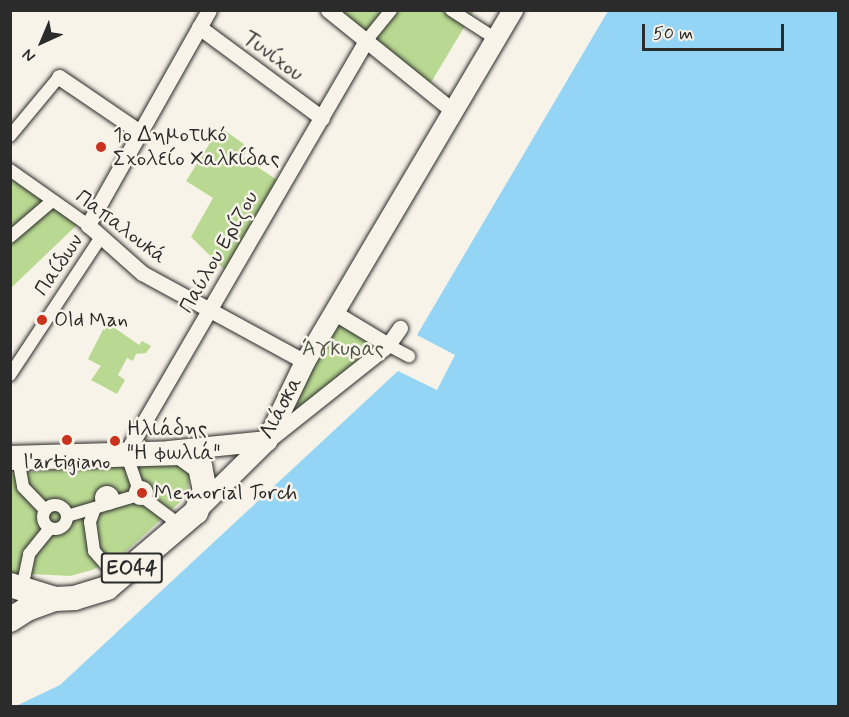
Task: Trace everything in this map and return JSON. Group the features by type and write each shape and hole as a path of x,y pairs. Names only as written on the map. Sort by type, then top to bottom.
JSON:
{"main road":[{"path":"14,458 169,451 191,459 202,473 205,490 188,518"},
{"name":"Λιάσκα","path":"16,587 55,598 96,592 119,580 188,518"},
{"name":"ΕΟ44","path":"10,620 27,609 55,598"}],"street":[{"path":"88,225 209,10"},
{"path":"328,10 453,111"},
{"path":"366,41 391,10"},
{"path":"451,10 496,39"},
{"name":"Λιάσκα","path":"188,518 267,441 305,362 447,134 453,111 513,10"},
{"name":"Τυνίχου","path":"199,27 322,118"},
{"name":"Παύλου Ερίζου","path":"126,453 366,41"},
{"path":"10,136 59,77 140,132"},
{"name":"Παπαλουκά","path":"10,170 51,202 88,225 142,273 305,362"},
{"path":"10,237 51,202"},
{"name":"Παίδων","path":"10,375 101,237"},
{"path":"335,313 409,356"},
{"path":"267,441 388,345 400,328"},
{"name":"Λιάσκα","path":"169,451 267,441"},
{"path":"126,453 139,494"},
{"path":"14,458 23,487 45,510 44,522 50,528"},
{"path":"67,516 139,494 188,518"},
{"path":"45,510 56,506 67,516"},
{"path":"95,508 90,522 94,551 119,580"},
{"path":"16,587 29,554 50,528 63,526 67,516"}],"green space":[{"path":"341,11 474,11 430,84"},
{"path":"220,127 248,147 243,157 283,184 230,275 191,237 213,198 186,181"},
{"path":"11,170 81,221 11,288"},
{"name":"Άγκυρας","path":"335,313 388,345 304,412 289,395"},
{"path":"110,316 112,326 139,345 142,341 151,346 146,353 136,354 133,361 127,358 118,375 125,380 117,394 91,380 101,366 88,359"},
{"path":"165,460 184,466 189,475 188,495 123,554 92,570 70,576 11,573 11,474"}],"water":[{"path":"608,11 838,11 838,706 16,706 60,685 398,371 437,390 455,355 417,335"}],"place":[{"name":"1ο Δημοτικό Σχολείο Χαλκίδας","path":"101,147"},
{"name":"Old Man","path":"42,320"},
{"name":"l'artigiano","path":"67,440"},
{"name":"Ηλιάδης \"Η φωλιά\"","path":"115,441"},
{"name":"Memorial Torch","path":"142,493"}]}
